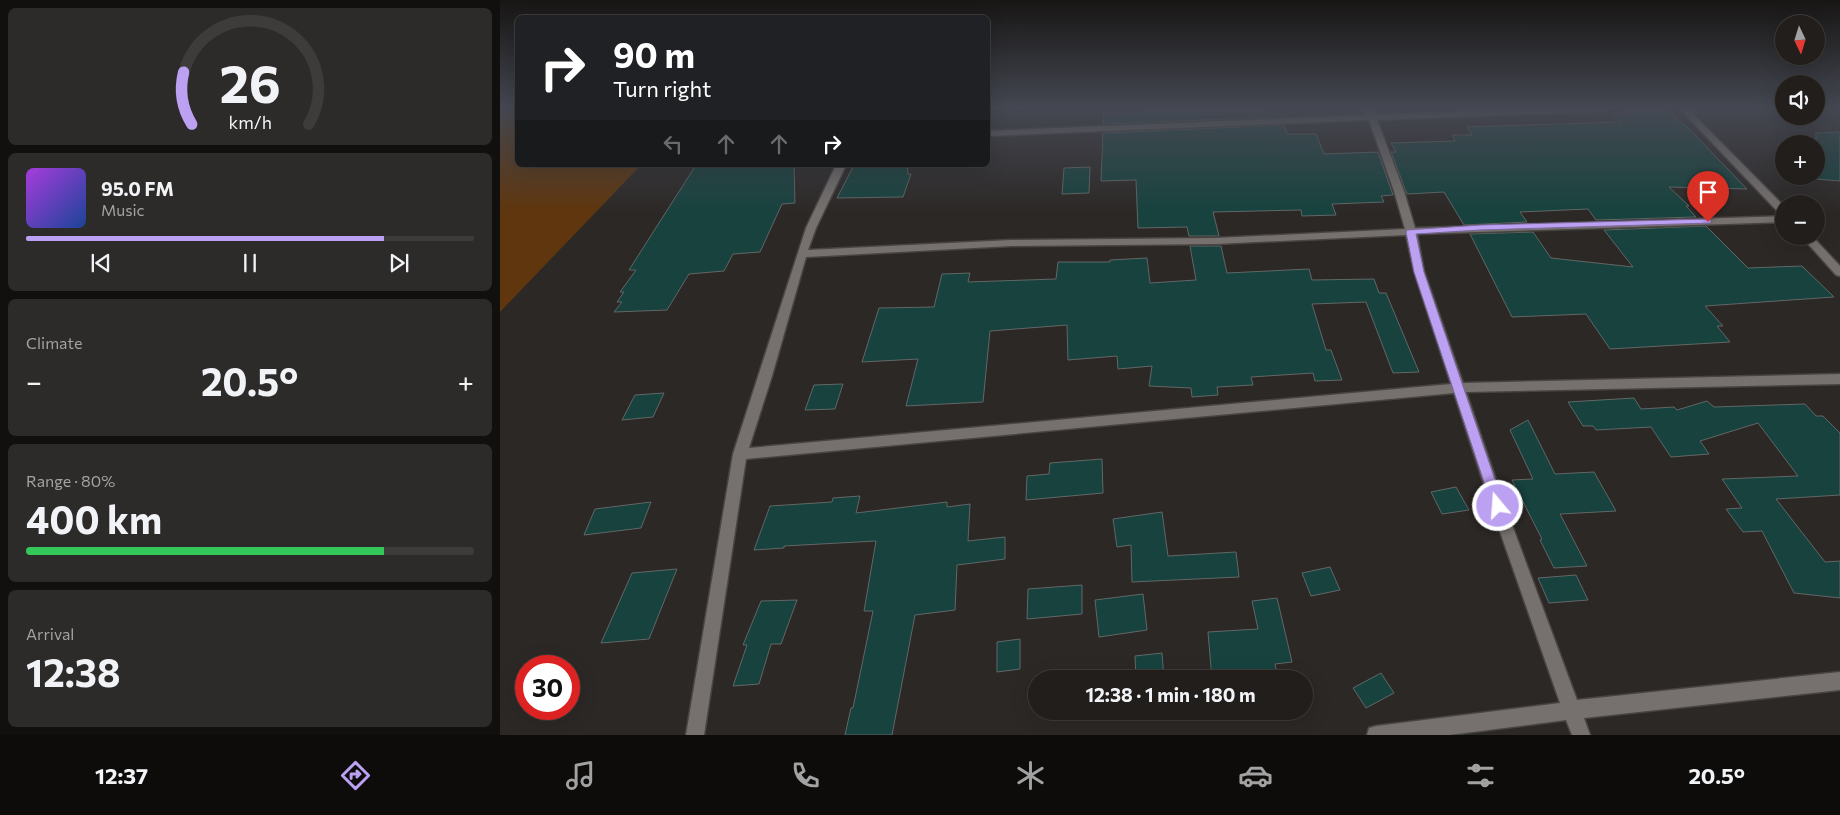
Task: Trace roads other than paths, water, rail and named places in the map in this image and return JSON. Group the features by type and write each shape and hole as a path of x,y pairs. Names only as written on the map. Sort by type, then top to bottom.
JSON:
{"street":[{"path":"1381,143 1411,232 1419,272 1498,506 1581,735"},
{"path":"1717,143 1775,203"},
{"path":"695,735 740,454 811,228 840,167"},
{"path":"802,254 1011,243 1216,241 1480,228 1775,219"},
{"path":"1814,245 1840,273"},
{"path":"740,454 1459,388 1840,379"},
{"path":"1376,735 1573,710 1840,681"}]}
